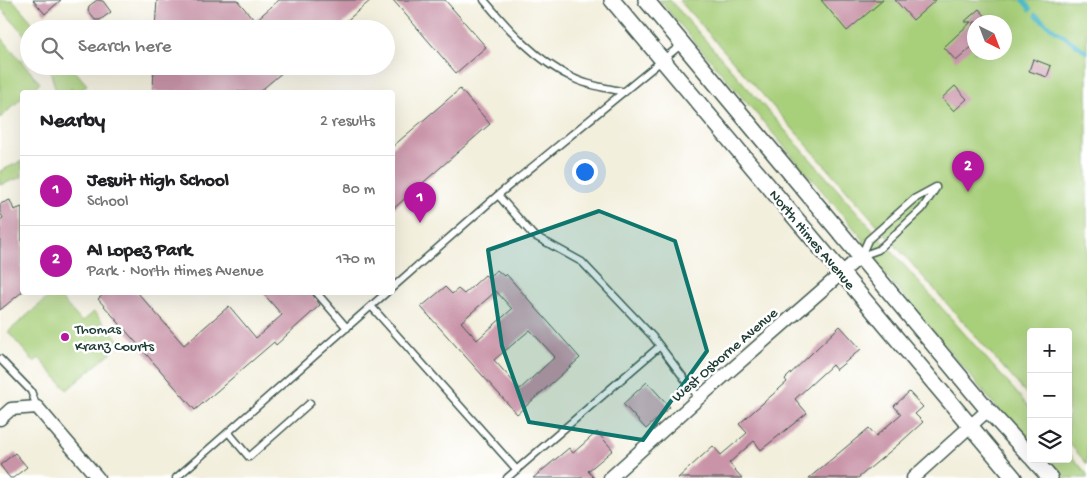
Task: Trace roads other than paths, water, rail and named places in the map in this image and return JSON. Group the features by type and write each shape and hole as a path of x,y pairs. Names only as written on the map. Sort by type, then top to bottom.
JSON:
{"street":[{"name":"North Himes Avenue","path":"612,0 1014,478"},
{"name":"North Himes Avenue","path":"646,0 988,410 1027,453"},
{"name":"West Osborne Avenue","path":"610,478 861,256"},
{"path":"0,419 11,409 37,407 98,478"},
{"path":"914,478 988,410"},
{"name":"North Himes Avenue","path":"1036,463 1050,478"}],"lane":[{"path":"484,0 518,39 553,66 573,79 624,92"},
{"path":"395,285 498,195 683,43"},
{"path":"936,187 922,209 878,250 861,256 868,240 914,199 936,187"},
{"path":"498,195 533,235 582,262 660,346 699,398"},
{"path":"319,295 347,328"},
{"path":"176,478 384,295"},
{"path":"371,306 517,470"},
{"path":"507,478 660,346"},
{"path":"0,359 32,391 37,407"},
{"path":"228,432 249,457 310,403"}],"waterway":[{"path":"1023,0 1030,9"},
{"path":"1036,15 1087,52"}],"place":[{"name":"Al Lopez Park","path":"968,192"},
{"name":"Jesuit High School","path":"420,223"},
{"name":"Thomas Kranz Courts","path":"65,337"}]}
